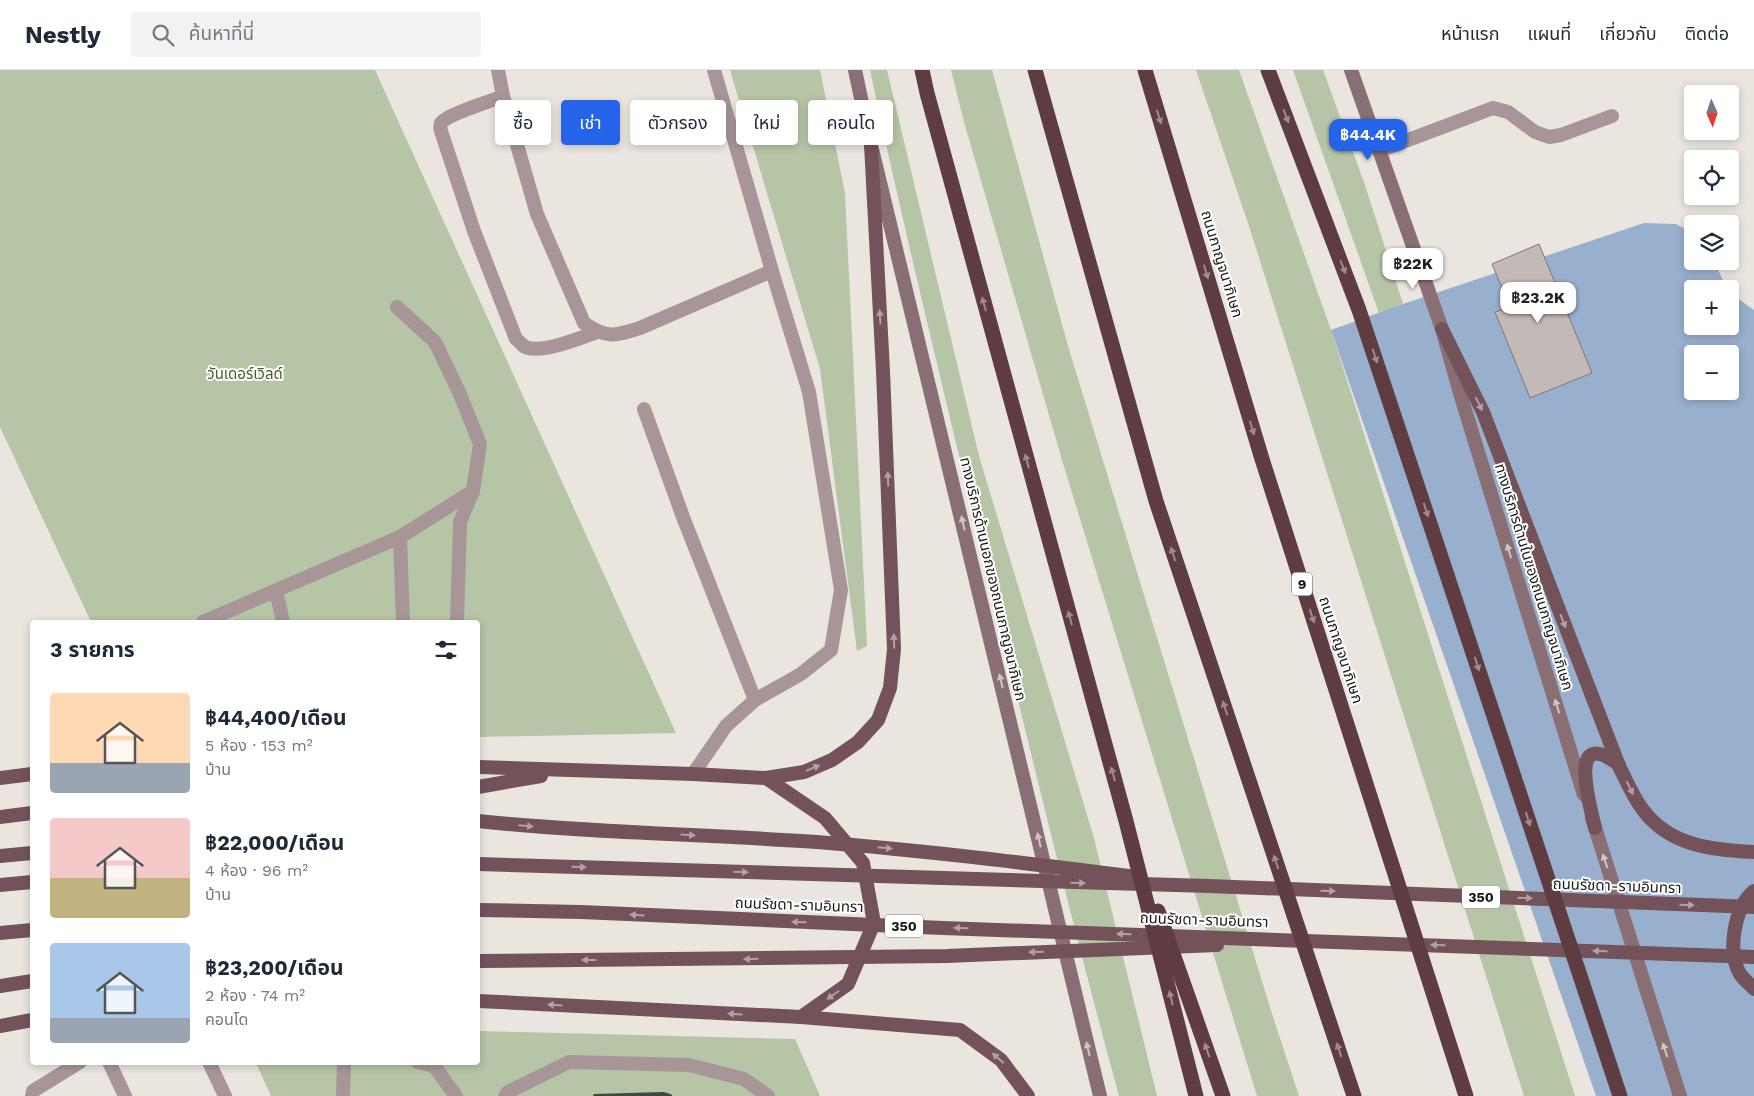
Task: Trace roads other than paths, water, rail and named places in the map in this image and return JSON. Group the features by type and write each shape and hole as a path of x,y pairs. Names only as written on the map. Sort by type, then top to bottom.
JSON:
{"highway":[{"path":"922,70 1126,821 1196,1096"},
{"path":"1035,70 1156,502 1354,1096"},
{"name":"ถนนกาญจนาภิเษก","path":"1146,70 1262,459 1466,1096"},
{"path":"1268,70 1360,310 1620,1096"},
{"path":"1126,821 1223,1096"}],"main road":[{"name":"ทางบริการด้านนอกของถนนกาญจนาภิเษก","path":"855,70 861,100"},
{"name":"ทางบริการด้านในของถนนกาญจนาภิเษก","path":"1351,70 1442,329 1462,400 1680,1096"},
{"name":"ทางบริการด้านนอกของถนนกาญจนาภิเษก","path":"871,145 1100,1096"},
{"path":"480,767 766,778 804,772 832,760 858,742 878,720 890,688 894,649 883,371 871,145"},
{"path":"1442,329 1482,412 1619,766 1643,810 1661,828 1681,841 1708,849 1754,852"},
{"path":"1595,828 1584,778 1586,760 1591,755 1599,754 1607,756 1619,766"},
{"path":"480,787 528,778 593,771"},
{"path":"0,778 30,774"},
{"path":"766,778 825,818 863,863 874,923 848,984 801,1017"},
{"path":"0,817 30,813"},
{"name":"ถนนรัชดา-รามอินทรา","path":"480,821 577,830 876,847 1209,886"},
{"path":"0,856 30,854"},
{"name":"ถนนรัชดา-รามอินทรา","path":"480,864 1209,886 1754,907"},
{"path":"0,885 30,882"},
{"path":"1754,891 1740,910 1734,934 1733,954 1740,974 1754,989"},
{"name":"ถนนรัชดา-รามอินทรา","path":"480,910 581,912 923,927 1754,956"},
{"path":"0,933 30,930"},
{"name":"ถนนรัชดา-รามอินทรา","path":"480,961 947,956 1330,941"},
{"path":"0,986 30,980"},
{"path":"480,1001 801,1017 960,1030 1001,1060 1028,1096"},
{"path":"0,1026 30,1020"}],"street":[{"path":"498,70 503,96 537,214 584,323 596,332"},
{"path":"693,774 726,726 755,700 801,674 831,650 841,590 809,392 714,70"},
{"path":"503,96 450,116 442,122 440,131 474,231 516,339 525,346 537,348 552,346 596,332 617,335 640,328 772,271"},
{"path":"1379,151 1493,108 1508,112 1535,132 1548,137 1561,135 1612,116"},
{"path":"397,307 435,342 459,392 480,444 473,491 460,522 457,620"},
{"path":"644,409 683,517 755,700"},
{"path":"209,620 400,537 473,491"},
{"path":"400,537 403,620"},
{"path":"276,591 283,620"},
{"path":"504,1096 508,1092 569,1062 688,1065 744,1079 768,1096"},
{"path":"32,1096 34,1091 75,1065"},
{"path":"110,1065 125,1096"},
{"path":"210,1065 225,1096"},
{"path":"343,1096 344,1065"},
{"path":"430,1065 434,1066 456,1096"}],"water":[{"path":"1644,223 1676,224 1684,228 1684,270 1718,270 1723,280 1684,280 1684,335 1739,335 1739,299 1754,310 1754,1096 1596,1096 1331,330"}],"railway":[{"path":"595,1096 663,1094 670,1096"}],"park label":[{"name":"วันเดอร์เวิลด์","path":"245,374"}]}
